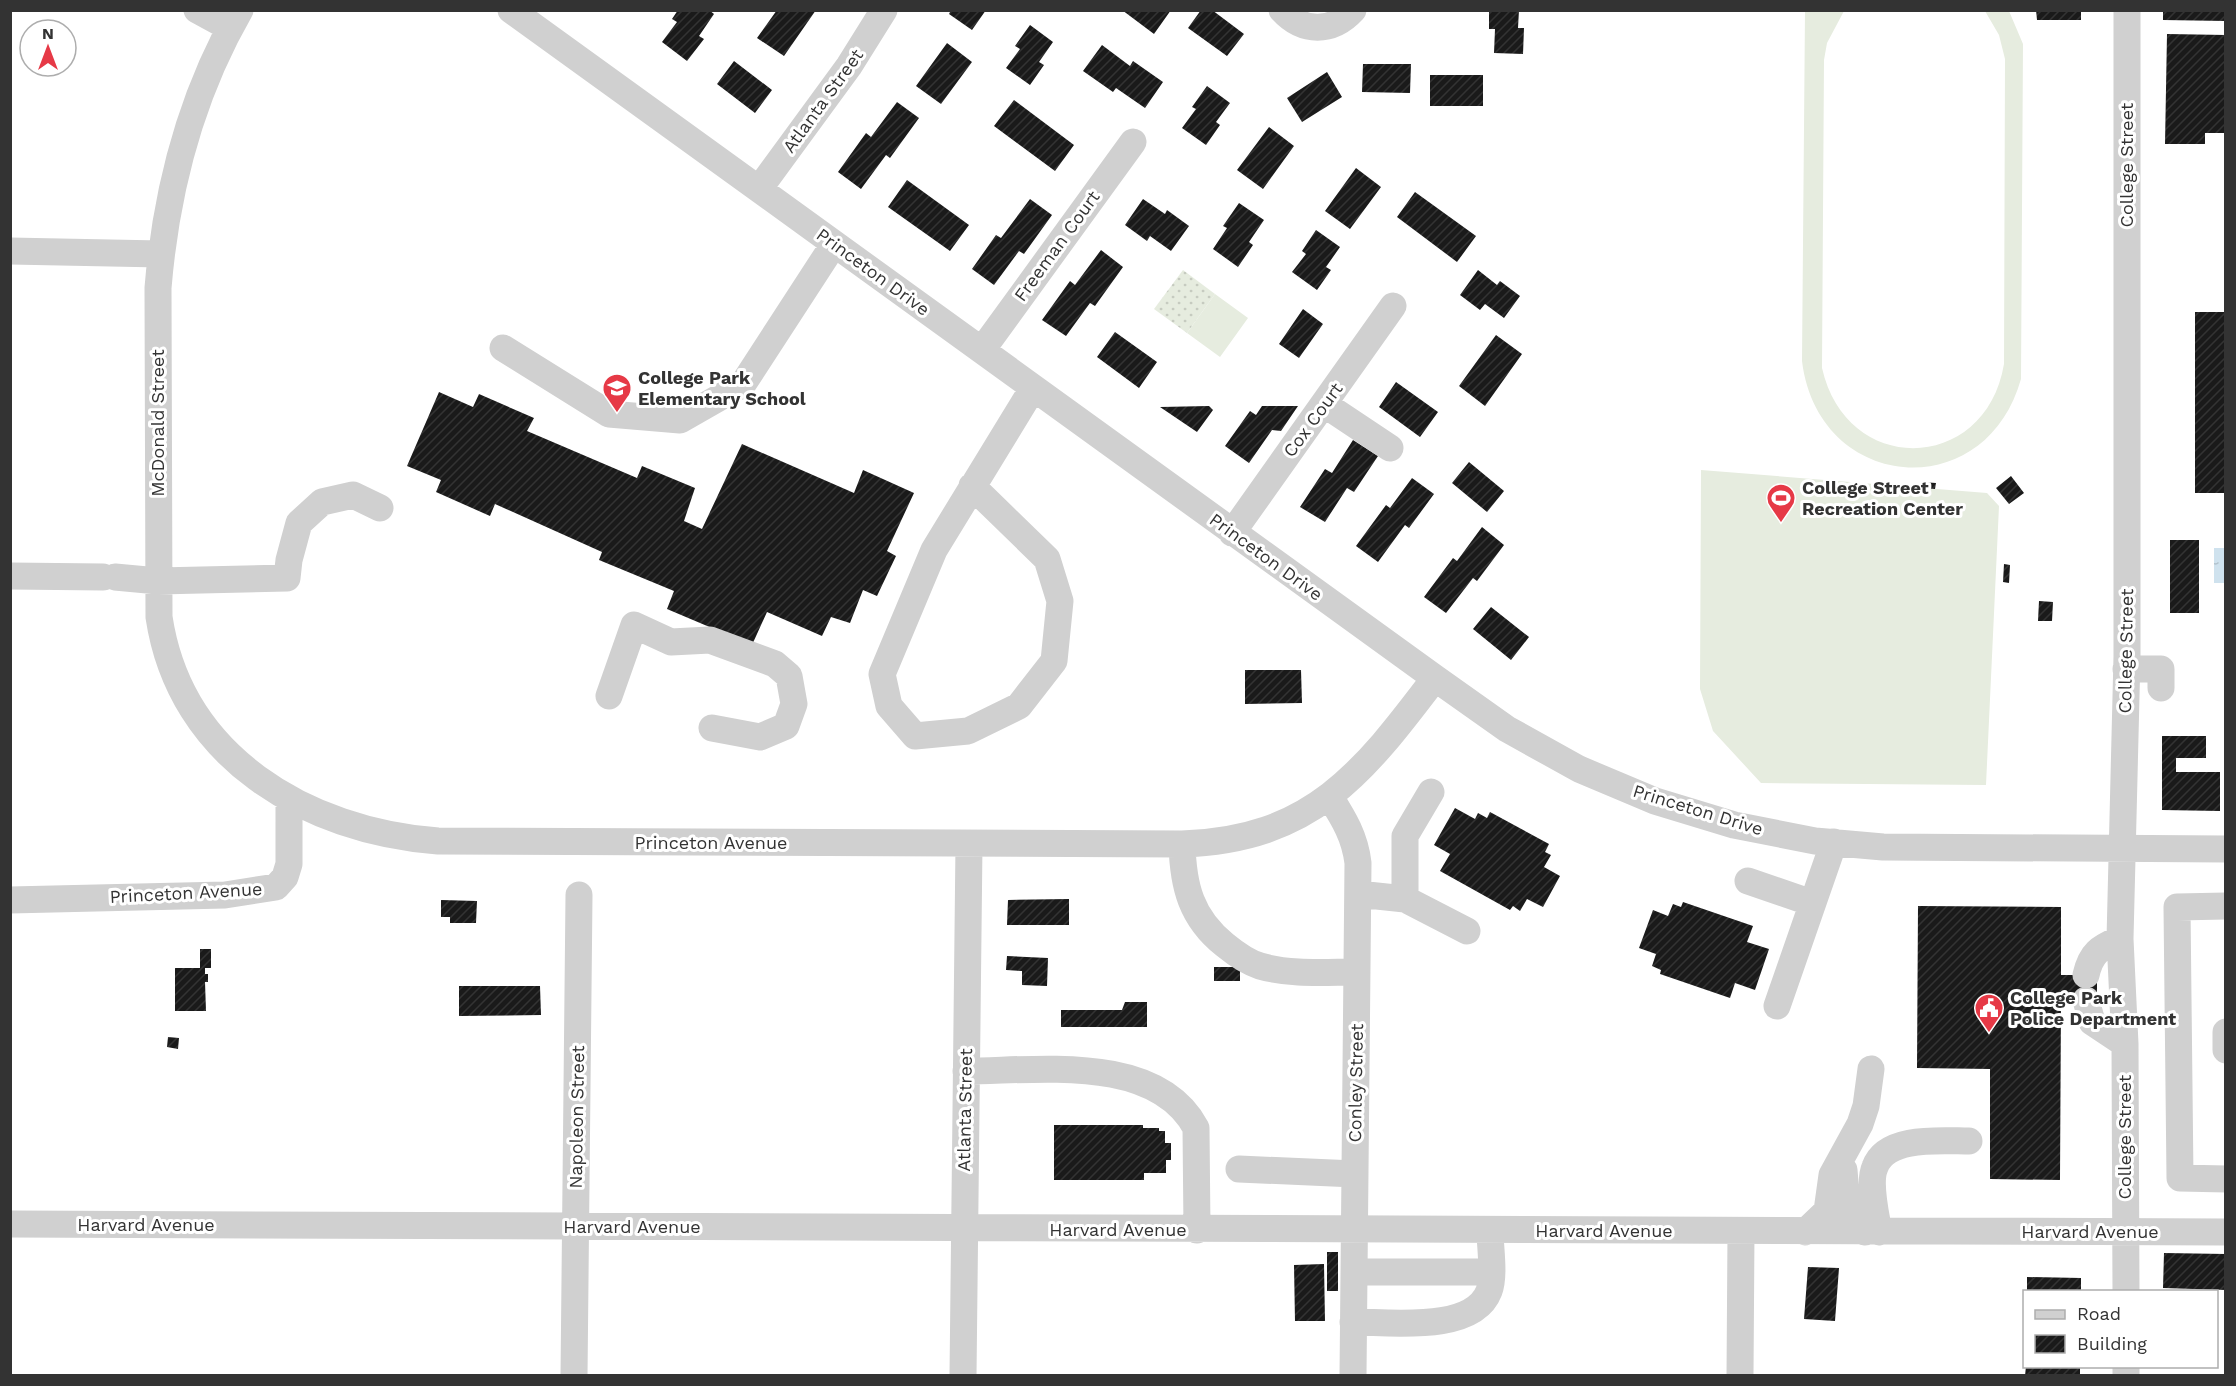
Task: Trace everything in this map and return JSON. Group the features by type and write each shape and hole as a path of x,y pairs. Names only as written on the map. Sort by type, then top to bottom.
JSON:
{"street":[{"path":"197,10 235,19"},
{"name":"Princeton Drive","path":"512,10 1435,678 1508,729 1579,769 1655,801 1734,825 1834,842 1883,847 2121,849"},
{"name":"Atlanta Street","path":"759,189 849,66 884,10"},
{"path":"1282,10 1302,26 1317,28 1332,26 1345,19 1353,10"},
{"name":"College Street","path":"2126,1290 2125,1044 2120,939 2126,669 2127,10"},
{"name":"McDonald Street","path":"235,19 213,64 184,141 172,189 161,254 158,288 158,581 164,650 191,708 208,733 232,758 289,800"},
{"name":"Freeman Court","path":"982,350 1133,142"},
{"path":"503,348 609,414 680,420 743,384 834,244"},
{"path":"10,252 161,254"},
{"name":"Cox Court","path":"1232,533 1393,306"},
{"path":"972,486 1047,559 1060,602 1054,662 1019,706 968,731 915,736 889,706 882,674 934,550 972,486 1033,388"},
{"path":"1324,404 1390,448"},
{"path":"10,576 109,577 158,581 287,578 289,560 299,524 322,502 353,495 380,508"},
{"path":"609,696 634,625 671,642 710,640 775,664 789,676 794,704 786,726 760,737 712,728"},
{"path":"2126,669 2161,669 2161,688"},
{"name":"Princeton Avenue","path":"10,900 225,895 276,887 285,877 289,864 289,800 325,818 359,829 402,838 438,841 1182,844 1223,841 1259,832 1295,818 1330,797 1358,774 1382,748 1435,678"},
{"path":"1405,899 1405,836 1431,792"},
{"name":"Conley Street","path":"1330,797 1349,827 1356,844 1358,894 1353,1376"},
{"path":"1777,1006 1834,842"},
{"name":"Atlanta Street","path":"963,1376 969,844"},
{"path":"1182,844 1183,876 1197,917 1216,938 1241,958 1260,966 1295,972 1357,972"},
{"path":"2121,849 2226,849"},
{"path":"1748,881 1812,903"},
{"path":"1358,894 1405,899 1467,931"},
{"name":"Napoleon Street","path":"574,1376 579,895"},
{"path":"2226,906 2177,907 2180,1178 2226,1179"},
{"path":"2120,939 2097,949 2090,959 2086,988 2092,1022 2125,1044"},
{"path":"2226,1032 2226,1050"},
{"path":"1805,1232 1827,1211 1832,1175 1860,1124 1866,1106 1871,1069"},
{"path":"966,1071 1087,1070 1151,1085 1167,1094 1188,1113 1196,1128 1197,1230"},
{"path":"1872,1232 1875,1166 1889,1150 1914,1141 1969,1141"},
{"path":"1840,1161 1846,1174 1847,1207 1872,1232"},
{"path":"1239,1169 1355,1174"},
{"name":"Harvard Avenue","path":"10,1224 2226,1233"},
{"path":"1353,1322 1440,1321 1466,1316 1480,1306 1490,1290 1490,1231"},
{"path":"1740,1376 1741,1232"},
{"path":"1354,1272 1490,1272"}],"shaded area":[{"path":"1805,11 1844,11 1827,43 1824,60 1822,368 1836,404 1858,429 1886,444 1916,448 1945,442 1971,426 1992,400 2004,364 2005,59 1999,35 1985,11 2009,11 2023,44 2021,379 2002,420 1974,449 1940,464 1904,467 1869,458 1838,437 1815,405 1802,361"},
{"path":"1183,270 1215,294 1187,333 1154,309"},
{"path":"1215,294 1248,318 1220,357 1187,333"},
{"path":"1701,470 1987,493 1999,506 1986,785 1761,783 1713,731 1700,689"}],"water":[{"path":"2214,548 2225,548 2225,583 2214,583"}],"building":[{"path":"678,10 709,10 714,14 699,36 704,39 687,61 662,42 677,22 672,19"},
{"path":"777,10 816,10 784,56 757,38"},
{"path":"951,10 986,10 972,30 949,14"},
{"path":"1122,10 1171,10 1154,34"},
{"path":"1201,10 1212,10 1244,34 1227,56 1188,28"},
{"path":"1489,10 1519,10 1518,28 1524,28 1523,54 1494,53 1495,29 1489,29"},
{"path":"2036,10 2081,10 2081,20 2037,20"},
{"path":"2163,10 2226,10 2226,21 2163,20"},
{"path":"1030,25 1053,42 1039,62 1044,65 1030,85 1006,68 1020,49 1015,46"},
{"path":"2167,34 2226,35 2226,133 2205,133 2205,144 2165,144"},
{"path":"947,43 972,62 941,104 916,86"},
{"path":"1102,45 1130,66 1133,61 1163,82 1145,108 1116,88 1113,92 1083,71"},
{"path":"734,61 772,90 755,113 717,84"},
{"path":"1363,64 1411,64 1410,93 1362,92"},
{"path":"1327,72 1342,97 1302,122 1287,98"},
{"path":"1430,75 1483,75 1483,106 1430,106"},
{"path":"1207,86 1230,103 1216,122 1220,125 1206,145 1182,128 1196,109 1192,107"},
{"path":"1014,100 1074,145 1055,171 994,126"},
{"path":"897,102 919,118 890,158 886,155 861,189 838,172 866,133 871,137"},
{"path":"1269,127 1294,146 1263,189 1237,170"},
{"path":"1356,168 1381,187 1350,229 1325,211"},
{"path":"907,180 969,225 950,251 888,207"},
{"path":"1415,192 1476,236 1457,262 1397,217"},
{"path":"1030,199 1052,215 1024,254 1019,251 994,285 972,269 996,235 1001,238"},
{"path":"1143,199 1165,214 1167,210 1189,226 1171,251 1150,236 1147,241 1125,225"},
{"path":"1239,203 1264,220 1249,242 1253,245 1238,267 1213,249 1227,228 1223,226"},
{"path":"1316,230 1340,247 1326,267 1331,270 1317,290 1292,272 1306,254 1302,251"},
{"path":"1101,250 1123,267 1095,306 1090,303 1066,336 1042,320 1070,281 1075,285"},
{"path":"1478,270 1497,285 1500,281 1520,296 1504,318 1485,304 1480,310 1460,295"},
{"path":"1303,309 1323,324 1299,358 1279,344"},
{"path":"2195,312 2226,312 2226,493 2195,493"},
{"path":"1115,332 1157,362 1139,388 1097,357"},
{"path":"1496,335 1522,354 1485,406 1459,386"},
{"path":"1396,382 1438,412 1420,437 1379,407"},
{"path":"439,392 473,407 479,394 534,418 527,431 637,478 642,466 695,488 684,521 702,529 742,444 854,493 863,470 914,493 887,551 896,556 877,596 863,590 850,623 831,617 822,636 767,612 752,645 667,609 674,591 599,560 602,552 495,504 490,516 436,492 441,480 407,466"},
{"path":"1209,406 1213,410 1197,432 1160,407"},
{"path":"1262,406 1298,406 1281,431 1272,430 1249,463 1225,446 1250,411 1256,415"},
{"path":"1353,440 1378,456 1354,492 1347,488 1325,522 1300,507 1325,469 1332,473"},
{"path":"1469,462 1504,491 1487,512 1452,483"},
{"path":"2011,476 2024,493 2009,504 1996,488"},
{"path":"1412,478 1434,494 1409,528 1405,525 1378,562 1356,546 1386,505 1390,508"},
{"path":"1921,482 1936,483 1935,489 1920,488"},
{"path":"1482,527 1504,545 1477,581 1473,578 1446,613 1424,597 1453,558 1457,561"},
{"path":"2170,540 2199,540 2199,613 2170,613"},
{"path":"2004,564 2010,565 2009,583 2003,582"},
{"path":"2039,601 2053,602 2052,621 2038,621"},
{"path":"1491,607 1529,637 1511,660 1473,629"},
{"path":"1245,670 1301,670 1302,703 1245,704"},
{"path":"2162,736 2206,736 2206,758 2176,758 2176,772 2220,772 2220,811 2162,810"},
{"path":"1455,808 1475,819 1478,813 1487,818 1490,812 1549,844 1545,852 1551,855 1544,867 1560,876 1543,907 1527,899 1520,911 1513,906 1510,910 1440,871 1450,854 1434,845"},
{"path":"1069,899 1069,925 1007,925 1008,900"},
{"path":"441,900 477,901 476,923 450,923 450,917 441,917"},
{"path":"1683,902 1753,926 1747,942 1769,949 1755,990 1735,983 1730,998 1660,974 1661,970 1652,966 1656,954 1639,948 1653,910 1668,916 1673,904 1681,907"},
{"name":"College Park Police Department","path":"1918,906 2061,907 2061,975 2097,975 2097,1000 2061,1000 2060,1180 1990,1179 1990,1069 1917,1068"},
{"path":"200,949 211,949 211,968 205,968 205,974 208,974 208,982 205,982 206,1011 175,1011 175,968 200,968"},
{"path":"1007,956 1048,958 1047,986 1022,985 1022,971 1006,970"},
{"path":"1214,967 1240,967 1240,981 1214,981"},
{"path":"459,986 540,986 541,1015 459,1016"},
{"path":"1125,1002 1147,1002 1147,1027 1061,1027 1061,1010 1122,1010"},
{"path":"168,1037 179,1038 178,1049 167,1047"},
{"path":"1054,1125 1143,1125 1143,1128 1159,1128 1159,1131 1165,1131 1165,1143 1171,1143 1171,1160 1166,1160 1166,1173 1144,1173 1144,1180 1054,1180"},
{"path":"1327,1252 1338,1252 1338,1291 1327,1291"},
{"path":"2164,1253 2226,1254 2226,1290 2163,1288"},
{"path":"1324,1264 1325,1321 1295,1321 1294,1265"},
{"path":"1808,1267 1839,1268 1835,1321 1804,1319"},
{"path":"2027,1277 2081,1278 2081,1290 2027,1290"},
{"path":"2026,1368 2080,1368 2080,1376 2025,1376"}],"place":[{"name":"College Park Elementary School","path":"617,414"},
{"name":"College Street Recreation Center","path":"1781,524"},
{"name":"College Park Police Department","path":"1989,1034"}]}
